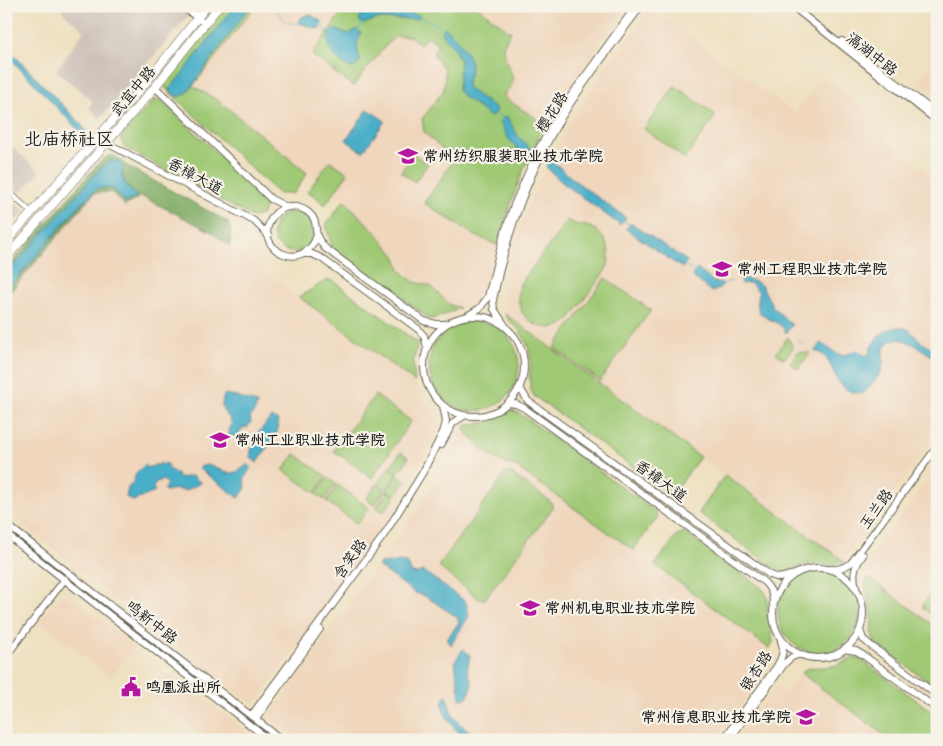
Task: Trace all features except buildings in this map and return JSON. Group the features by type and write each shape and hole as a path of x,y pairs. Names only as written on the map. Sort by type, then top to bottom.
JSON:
{"main road":[{"name":"武宜中路","path":"6,242 148,80 207,6"},
{"name":"武宜中路","path":"6,258 155,87 219,6"}],"street":[{"path":"182,6 198,17"},
{"path":"189,6 205,24"},
{"name":"樱花路","path":"467,316 480,308 488,297 506,230 539,153 570,97 636,6"},
{"name":"樱花路","path":"539,153 570,104 641,6"},
{"name":"滆湖中路","path":"792,6 937,120"},
{"name":"滆湖中路","path":"798,6 937,114"},
{"name":"香樟大道","path":"155,87 271,199 287,207"},
{"name":"香樟大道","path":"107,143 254,221 268,235"},
{"name":"樱花路","path":"506,327 494,310 493,300 507,239 535,162"},
{"path":"6,189 32,214"},
{"path":"427,347 424,336 418,328 321,258 312,254 287,256 279,252 273,246 268,235 269,222 274,215 287,207 295,207 310,213 314,220 317,235 325,248 424,321 447,324"},
{"path":"303,254 315,243 317,235"},
{"path":"467,316 484,317 506,327 515,336 524,357 524,376 520,388 509,403 485,416 464,416 452,412 443,406 431,393 424,376 423,366 427,347 435,334 447,324 467,316"},
{"name":"香樟大道","path":"520,388 528,401 770,575 779,578 795,574"},
{"name":"香樟大道","path":"509,403 524,408 764,582 770,587 773,594 773,606"},
{"name":"含笑路","path":"254,718 404,505 444,430 446,421 443,406"},
{"name":"含笑路","path":"254,718 396,525 453,423 464,416"},
{"name":"玉兰路","path":"826,568 835,570 851,563 937,447"},
{"name":"玉兰路","path":"858,593 853,575 855,567 937,453"},
{"name":"鸣新中路","path":"6,524 282,740"},
{"name":"鸣新中路","path":"6,534 268,740"},
{"path":"826,568 844,576 858,593 863,614 860,630 852,642 837,654 813,658 789,647 780,637 775,627 773,606 781,587 795,574 805,570 826,568"},
{"path":"6,656 65,579"},
{"path":"860,630 863,639 870,645 937,695"},
{"name":"银杏路","path":"723,740 782,658 784,648 780,637"},
{"path":"6,643 13,648"},
{"path":"844,649 856,651 863,655 937,709"},
{"name":"银杏路","path":"729,740 784,663 792,657 801,654"}],"shaded area":[{"path":"64,6 177,6 188,16 100,119 89,108 93,101 56,71 84,31 61,10"},
{"name":"常州纺织服装职业技术学院","path":"255,6 626,6 561,100 536,141 518,182 484,292 479,299 460,308 450,305 431,286 414,282 406,276 400,269 396,257 378,235 344,200 307,173 219,101 193,86"},
{"name":"常州工程职业技术学院","path":"651,9 795,113 823,76 891,128 883,139 937,180 937,434 844,561 505,314 505,286 511,252 527,208 546,167 569,125 604,70"},
{"path":"937,57 937,95 918,81"},
{"path":"10,145 40,172 20,193 6,180 6,150"},
{"name":"常州工业职业技术学院","path":"111,192 140,196 210,231 415,382 423,399 434,411 438,420 439,430 414,478 384,526 258,700 250,702 114,598 6,511 6,297 94,193"},
{"path":"6,195 24,211 6,231"},
{"name":"常州机电职业技术学院","path":"463,429 478,445 503,464 515,466 770,649 756,668 764,674 716,740 299,740 274,722 271,717 272,712 420,506"},
{"path":"937,466 937,628 861,571"},
{"path":"66,595 135,647 111,677 39,621 59,597"},
{"path":"169,673 258,740 209,740 150,697"},
{"name":"常州信息职业技术学院","path":"801,673 891,740 736,740 775,686 786,693"}],"green space":[{"path":"225,6 255,6 193,86 219,101 307,173 294,193 279,194 165,88 164,81"},
{"path":"346,6 476,6 511,32 503,46 514,81 503,97 546,125 524,168 497,245 476,236 424,203 454,160 424,132 422,119 444,90 445,70 433,54 438,44 428,36 420,44 410,36 396,36 388,43 353,86 312,55"},
{"path":"675,86 716,115 685,159 644,129"},
{"path":"154,99 162,101 265,199 267,204 262,214 255,217 250,216 124,147 121,137"},
{"path":"413,154 428,164 415,182 401,172"},
{"path":"109,155 115,156 127,166 228,222 231,231 230,246 210,231 141,196 125,206 111,192 94,193 6,297 6,291 80,205 98,188 112,188 117,194 136,196 124,181 123,170 98,171 6,274 6,269 99,163"},
{"path":"330,161 348,173 325,205 314,195 307,192"},
{"path":"344,200 378,235 396,257 400,269 406,276 414,282 431,286 450,305 460,308 430,319 332,247 326,225"},
{"path":"297,212 304,215 310,221 313,232 312,240 304,249 297,252 289,252 282,249 274,240 273,228 276,221 285,213"},
{"path":"568,220 590,227 601,235 609,252 608,265 569,320 562,325 552,328 542,327 532,323 522,313 518,298 520,284"},
{"path":"605,278 651,310 600,381 554,348"},
{"path":"327,280 333,281 418,343 413,362 415,382 299,297"},
{"path":"505,314 700,457 672,495 534,396 530,386 530,354 528,347 520,332"},
{"path":"474,321 491,324 506,334 516,349 519,366 516,383 506,398 491,408 474,411 457,408 442,398 432,383 429,366 432,349 442,334 457,324"},
{"path":"788,337 793,348 784,359 776,353"},
{"path":"798,352 810,353 798,369 790,363"},
{"path":"375,395 411,421 372,478 334,451"},
{"path":"510,410 519,413 656,512 657,518 633,550 515,466 492,457 463,429 467,425 489,422"},
{"path":"401,452 409,458 398,473 390,467"},
{"path":"295,454 327,477 315,493 283,470"},
{"path":"389,468 397,474 386,489 378,483"},
{"path":"509,472 552,503 552,509 485,599 479,599 440,568 440,564 504,475"},
{"path":"398,475 406,481 395,496 387,490"},
{"path":"725,475 844,561 835,565 809,564 781,573 699,513"},
{"path":"328,478 336,484 324,500 316,494"},
{"path":"377,484 385,490 374,505 366,499"},
{"path":"338,485 369,508 357,524 326,501"},
{"path":"387,491 395,497 384,512 376,507"},
{"path":"684,532 763,589 767,596 768,619 773,641 770,649 655,565 677,535"},
{"path":"819,571 835,574 848,583 857,596 860,612 857,628 848,641 835,650 819,653 803,650 790,641 781,628 778,612 781,596 790,583 803,574"},
{"path":"868,577 937,628 937,688 875,643 871,632 872,616 865,586"},
{"path":"937,585 937,618 923,608 923,604"},
{"path":"853,658 860,659 937,715 937,740 891,740 801,673 812,668 833,666"}],"water":[{"path":"235,6 250,6 186,94 178,97 170,89"},
{"path":"364,6 385,6 396,11 419,15 418,19 377,19 364,24 359,21"},
{"path":"309,14 323,22 318,29 299,23 300,18"},
{"path":"445,27 469,57 471,68 467,80 468,88 497,110 491,117 465,98 458,90 460,61 454,48 441,32"},
{"path":"333,29 350,34 356,29 361,33 357,46 360,60 353,68 342,63 331,49 328,37"},
{"path":"6,47 80,123 89,136 87,139 6,54"},
{"path":"368,109 385,121 363,152 346,140"},
{"path":"506,115 518,136 530,148 527,156 510,141 499,123"},
{"path":"550,159 574,180 626,218 620,225 564,184 546,167"},
{"path":"111,160 123,166 122,178 129,189 137,196 126,203 112,188 98,188 80,205 6,291 6,274 98,171"},
{"path":"631,223 687,261 682,268 626,229"},
{"path":"697,269 712,281 721,282 722,286 713,292 709,290 692,276"},
{"path":"741,277 762,286 773,307 792,325 786,333 779,325 762,315 758,306 759,292 750,283 741,284"},
{"path":"897,327 908,329 924,344 937,350 937,360 910,342 895,339 889,342 884,349 883,364 880,372 876,380 864,393 853,392 845,388 839,382 828,360 815,351 820,343 840,355 858,351 866,356 879,336 887,330"},
{"path":"224,395 257,403 255,411 250,417 251,422 247,428 244,427 236,438 229,435 229,428 232,426 231,421 222,406"},
{"path":"272,417 278,421 277,433 257,463 250,457 254,437"},
{"path":"160,463 163,465 167,464 170,470 178,475 177,477 179,478 192,476 201,483 184,491 176,489 165,491 164,489 167,484 163,480 156,482 153,488 155,492 133,501 126,497 128,488 134,481 136,473 145,465 148,468 156,464 158,466"},
{"path":"248,464 251,467 244,479 246,488 239,498 198,468 205,465 226,473 232,473 239,471"},
{"path":"400,561 408,564 412,573 417,574 422,571 426,573 466,602 469,616 451,645 447,639 459,622 457,617 425,596 415,593 378,566 381,562"},
{"path":"463,649 470,655 467,671 472,685 469,695 466,698 460,699 455,661"},
{"path":"447,695 454,717 482,740 470,740 448,720 443,706 443,700"}],"waterway":[{"path":"277,11 286,22 300,23"},
{"path":"418,17 435,23 442,30"},
{"path":"358,32 363,23"},
{"path":"320,26 331,33"},
{"path":"495,113 503,120"},
{"path":"120,164 126,156"},
{"path":"542,159 549,163"},
{"path":"624,221 630,226"},
{"path":"684,265 695,273"},
{"path":"722,284 732,281"},
{"path":"797,340 804,345"}],"place":[{"name":"常州纺织服装职业技术学院","path":"408,156"},
{"name":"常州工程职业技术学院","path":"722,269"},
{"name":"常州工业职业技术学院","path":"220,440"},
{"name":"常州机电职业技术学院","path":"530,608"},
{"name":"鸣凰派出所","path":"131,687"},
{"name":"常州信息职业技术学院","path":"806,717"}],"district":[{"name":"北庙桥社区","path":"69,139"}]}
